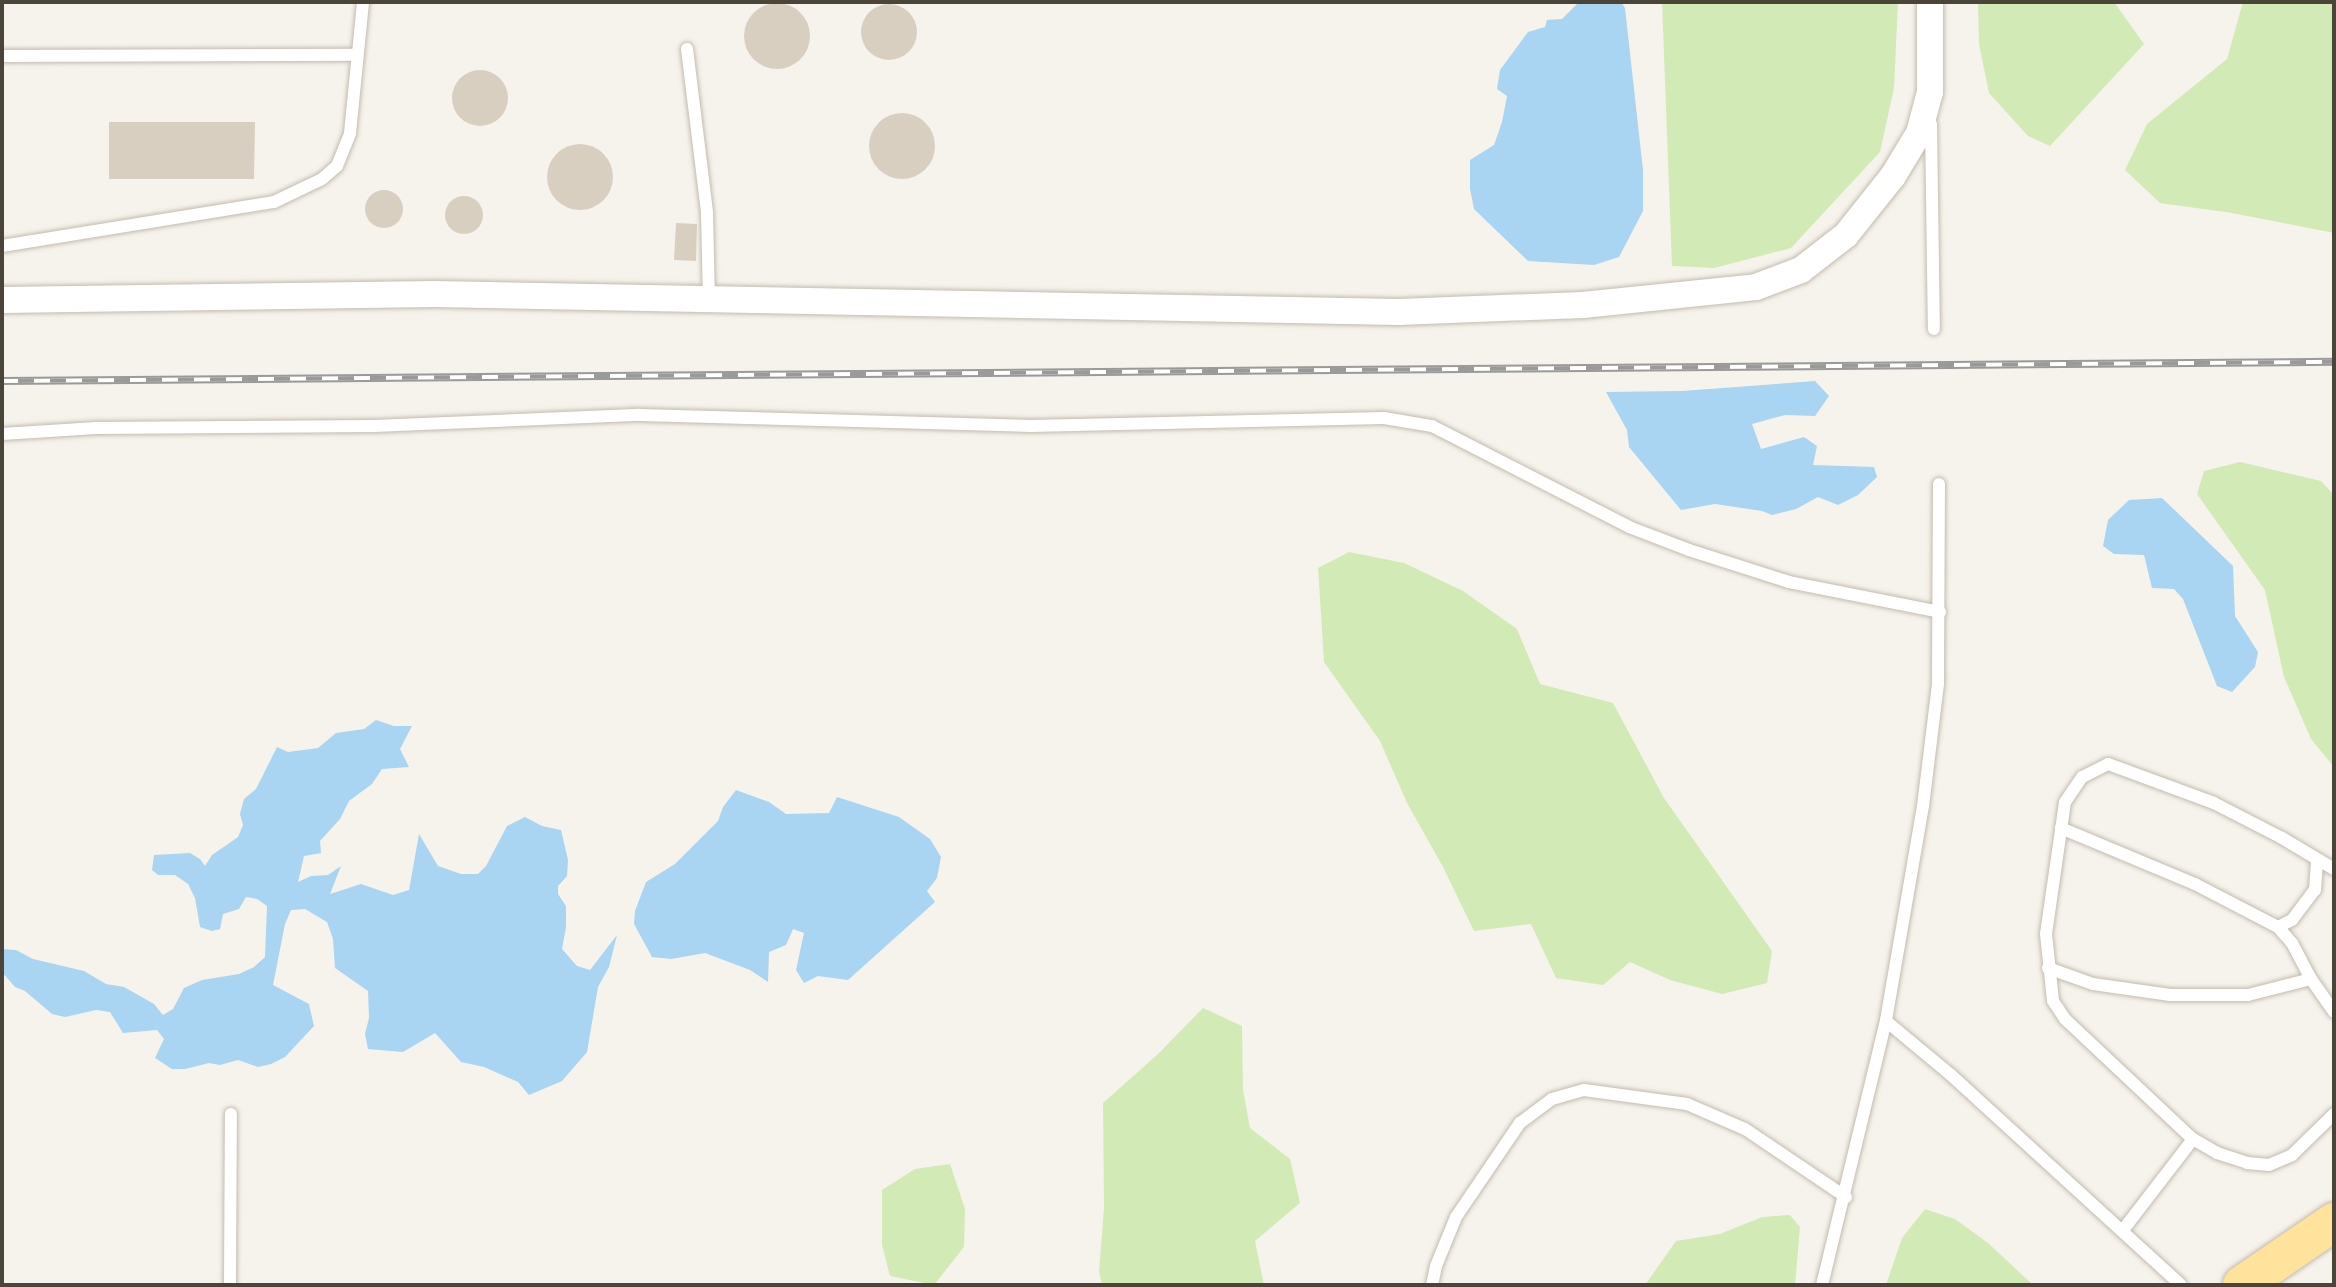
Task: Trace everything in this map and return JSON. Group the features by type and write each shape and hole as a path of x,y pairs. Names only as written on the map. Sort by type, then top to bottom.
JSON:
{"main road":[{"path":"2242,1285 2334,1222"}],"street":[{"path":"2,300 434,294 1399,312 1583,305 1756,287 1801,270 1846,235 1893,176 1919,133 1930,92 1930,2"}],"lane":[{"path":"2,246 274,202 322,179 337,166 346,148 363,2"},
{"path":"687,49 707,213 709,298"},
{"path":"2,56 357,55"},
{"path":"1930,92 1934,329"},
{"path":"2,433 96,428 374,426 640,415 1031,426 1384,418 1432,426 1629,527 1689,550 1789,582 1940,612"},
{"path":"1822,1285 1846,1197 1886,1021 1923,806 1938,684 1939,484"},
{"path":"2334,869 2214,803 2108,764 2082,777 2065,802 2046,934 2053,1002 2065,1019 2193,1139 2217,1153 2247,1163 2269,1165 2292,1155 2334,1114"},
{"path":"2061,828 2195,884 2278,927 2292,943 2311,979 2334,1012"},
{"path":"2278,927 2292,920 2315,890 2317,860"},
{"path":"2048,968 2093,984 2170,995 2248,995 2311,979"},
{"path":"1886,1021 2123,1230 2181,1285"},
{"path":"1432,1285 1436,1265 1456,1217 1520,1123 1552,1099 1584,1090 1687,1104 1745,1129 1846,1197"},
{"path":"230,1285 231,1114"},
{"path":"2123,1230 2193,1139"}],"green space":[{"path":"1662,2 1898,2 1894,88 1880,152 1791,248 1714,268 1672,266"},
{"path":"1978,2 2114,2 2144,44 2050,146 2028,136 1989,93 1979,44"},
{"path":"2243,2 2334,2 2334,233 2232,213 2160,203 2125,170 2147,124 2227,59"},
{"path":"2240,462 2321,481 2334,495 2334,767 2311,739 2284,677 2265,590 2197,494 2204,471"},
{"path":"1349,552 1404,563 1463,591 1517,629 1540,684 1613,703 1664,798 1772,951 1767,983 1722,994 1670,980 1630,962 1603,985 1556,978 1531,924 1474,931 1443,867 1407,803 1380,741 1324,662 1318,568"},
{"path":"1203,1008 1242,1026 1243,1090 1250,1128 1290,1159 1300,1203 1255,1241 1264,1285 1102,1285 1099,1271 1104,1208 1103,1103 1158,1054"},
{"path":"950,1164 965,1209 964,1247 934,1285 890,1276 882,1245 882,1190 915,1169"},
{"path":"1925,1209 1955,1219 1988,1243 2033,1285 1886,1285 1902,1238"},
{"path":"1790,1215 1800,1227 1795,1285 1645,1285 1676,1241 1720,1234 1762,1217"}],"water":[{"path":"1579,2 1621,2 1625,8 1643,170 1643,211 1619,257 1594,265 1528,261 1474,209 1470,189 1470,160 1494,145 1502,122 1507,96 1497,89 1500,70 1528,32 1545,27 1547,20 1562,19"},
{"path":"1815,381 1829,396 1815,416 1785,415 1752,424 1761,449 1804,437 1817,446 1813,465 1874,467 1877,477 1858,495 1838,505 1818,497 1796,509 1772,515 1715,504 1681,510 1629,447 1627,430 1606,392 1682,391"},
{"path":"2162,498 2233,566 2235,616 2258,652 2255,667 2232,692 2217,686 2183,599 2174,589 2152,588 2144,555 2114,554 2103,546 2108,520 2129,500"},
{"path":"376,720 394,726 412,726 400,749 409,767 382,769 372,784 349,801 340,819 320,841 321,853 304,856 298,882 311,876 328,875 341,866 330,894 361,884 393,895 409,890 419,834 438,866 461,874 478,874 486,866 507,826 525,817 542,826 561,830 568,860 567,876 558,886 558,894 566,906 562,949 577,966 590,970 617,935 609,967 598,987 587,1052 562,1081 529,1095 518,1082 484,1067 461,1062 435,1033 403,1052 368,1049 365,1034 369,1018 368,991 335,968 333,939 327,922 305,909 291,910 285,924 273,985 309,1004 314,1026 285,1057 258,1067 238,1060 220,1065 209,1063 172,1069 155,1058 164,1039 157,1030 123,1033 110,1012 96,1010 65,1017 52,1014 25,991 15,987 2,972 2,949 16,950 33,959 84,971 106,984 124,987 154,1004 163,1015 173,1009 184,988 202,980 239,974 254,967 265,957 267,906 257,899 246,897 239,909 223,914 220,929 212,931 200,927 195,898 188,884 175,875 158,875 152,870 154,855 190,853 205,866 212,855 238,837 243,825 240,814 244,799 256,789 277,747 288,752 318,748 336,733 364,729"},
{"path":"736,790 769,802 786,814 829,813 837,797 899,817 930,839 941,857 937,878 927,891 935,902 848,980 818,976 804,983 796,970 804,933 793,929 786,945 769,952 768,982 750,970 705,953 671,959 652,957 634,924 635,911 646,882 675,864 718,821 723,807"}],"building":[{"path":"770,3 784,3 796,8 805,17 810,36 808,49 801,60 784,69 770,69 758,64 749,55 744,43 744,29 749,17 758,8"},
{"path":"889,4 904,9 912,17 917,32 912,47 904,55 889,60 874,55 866,47 861,32 866,17 874,9"},
{"path":"475,70 485,70 500,78 506,87 506,109 500,118 485,126 475,126 457,114 452,103 452,93 464,75"},
{"path":"895,113 909,113 921,118 930,127 935,146 933,159 926,170 909,179 895,179 883,174 874,165 869,153 869,139 874,127 883,118"},
{"path":"109,122 255,122 254,179 109,179"},
{"path":"573,144 587,144 599,149 608,158 613,177 611,190 604,201 587,210 573,210 561,205 552,196 547,184 547,170 552,158 561,149"},
{"path":"384,190 398,195 403,209 398,223 384,228 370,223 365,209 370,195"},
{"path":"464,196 478,201 483,215 478,229 464,234 450,229 445,215 450,201"},
{"path":"676,223 697,224 696,261 674,260"}],"railway":[{"path":"2,381 2334,362"}]}
